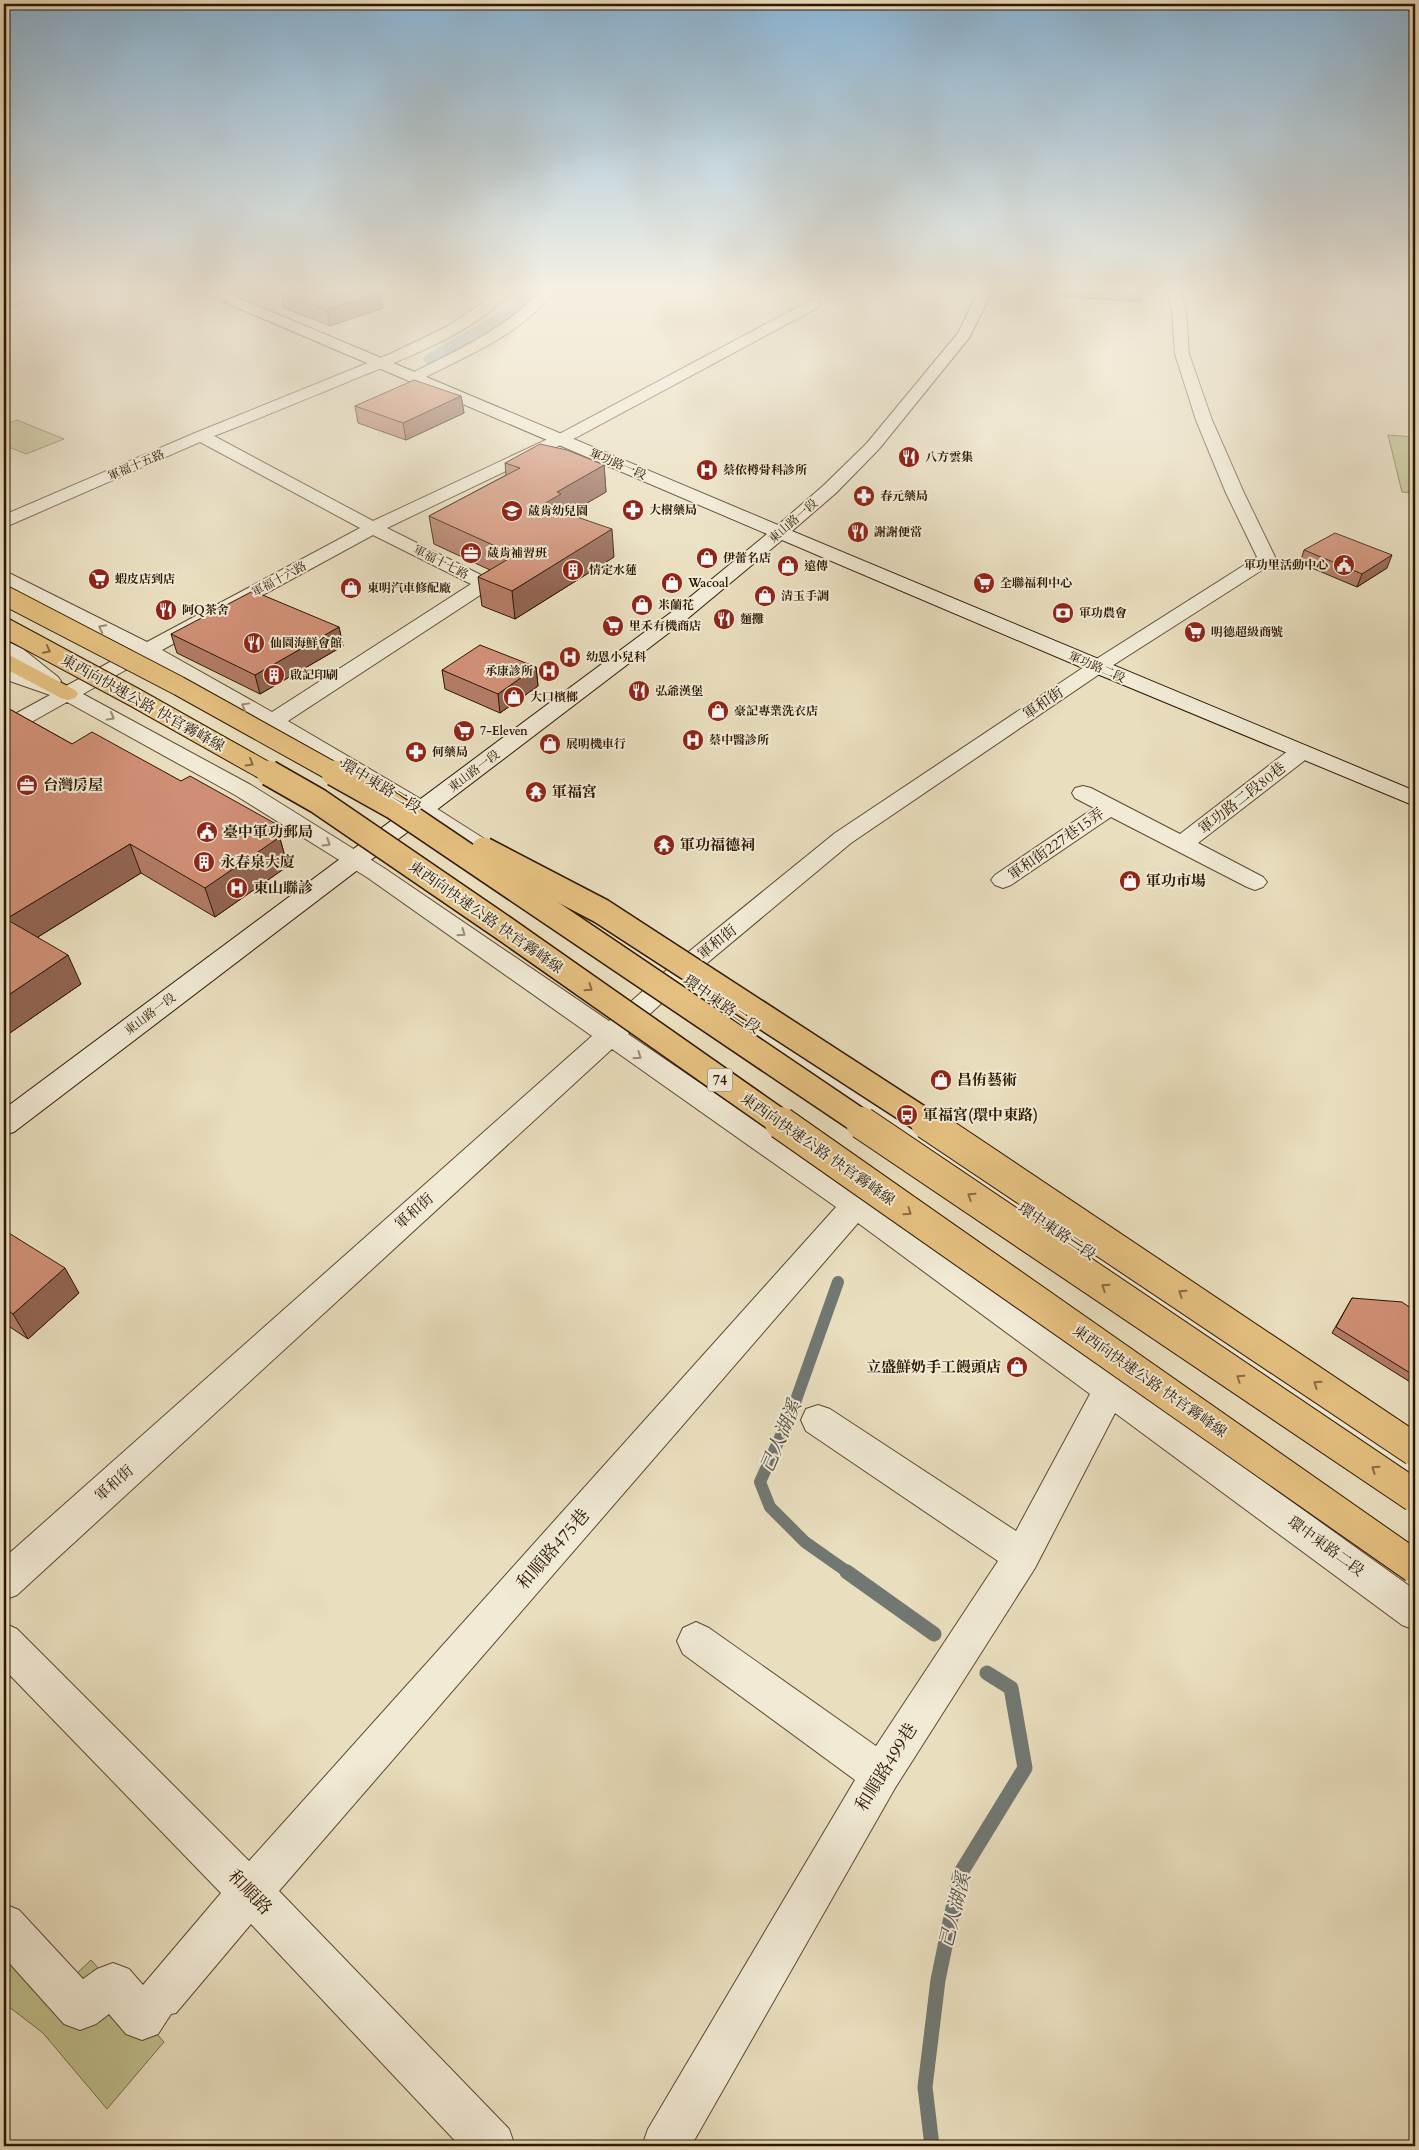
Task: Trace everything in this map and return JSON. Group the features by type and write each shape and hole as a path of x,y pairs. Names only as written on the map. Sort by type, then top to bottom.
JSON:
{"highway":[{"name":"東西向快速公路 快官霧峰線","path":"4,595 179,686 393,806 1415,1496"},
{"name":"東西向快速公路 快官霧峰線","path":"4,627 134,697 318,801 513,935 1415,1567"},
{"path":"4,660 68,694"},
{"path":"393,806 514,865 600,911 941,1132 1415,1450"}],"street":[{"name":"軍福十五路","path":"4,521 201,436 314,390"},
{"name":"軍功路一段","path":"443,390 779,533"},
{"name":"軍福十六路","path":"4,728 373,528 559,439 651,390"},
{"name":"東山路一段","path":"4,1124 680,615 830,488 877,442 919,390"},
{"name":"軍和街","path":"4,1582 678,973 843,838 1097,667 1267,559 1235,493 1204,420 1194,390"},
{"name":"軍福十七路","path":"201,436 373,528 484,584 273,721"},
{"name":"軍功路二段","path":"779,533 1415,799"},
{"name":"環中東路二段","path":"4,578 147,650 273,721 423,810 678,973 1102,1262 1415,1471"},
{"name":"環中東路二段","path":"4,646 16,653 68,694 243,790 354,860 856,1205 1110,1390 1412,1598"},
{"name":"環中東路二段","path":"4,672 68,694"},
{"name":"軍功路二段80巷","path":"1182,844 1301,752"},
{"path":"1083,793 1255,882"},
{"name":"軍和街227巷15弄","path":"1003,880 1110,807"},
{"name":"和順路475巷","path":"4,1925 80,2008 113,1985 142,2018 250,1892 856,1205"},
{"name":"和順路499巷","path":"665,2146 881,1774 1022,1556 1110,1390"},
{"path":"818,1420 1022,1556"},
{"path":"696,1641 881,1774"},
{"name":"和順路","path":"4,1642 250,1892 492,2146"}],"green space":[{"path":"17,420 64,439 26,454 4,445 4,425"},
{"path":"1388,435 1415,437 1415,493 1402,492"},
{"path":"4,1900 75,1975 91,1960 164,2042 107,2109 43,2033 4,2003"}],"building":[{"path":"391,390 444,390 461,396 403,423 355,406"},
{"path":"540,444 567,450 604,465 557,492 561,494 542,505 612,529 512,591 478,577 515,555 429,516 520,468 505,463"},
{"path":"1335,533 1392,555 1362,574 1304,550"},
{"path":"253,591 339,627 255,675 171,634"},
{"path":"480,645 536,667 498,694 442,670"},
{"path":"4,706 72,744 92,732 181,781 190,776 276,824 277,839 205,888 130,844 6,919 68,955 4,998"},
{"path":"4,1230 65,1268 13,1314 4,1308"},
{"path":"1352,1298 1402,1302 1415,1311 1415,1376 1336,1327"}],"waterway":[{"name":"己人湖溪","path":"838,1282 792,1411 760,1482 770,1507 805,1542 849,1573"},
{"name":"己人湖溪","path":"847,1572 934,1634"},
{"name":"己人湖溪","path":"932,2146 925,2087 938,1980 960,1874 1025,1768 1011,1688 987,1673"}],"place":[{"name":"八方雲集","path":"909,457"},
{"name":"蔡依樽骨科診所","path":"707,470"},
{"name":"春元藥局","path":"864,496"},
{"name":"大樹藥局","path":"633,510"},
{"name":"葳肯幼兒園","path":"512,511"},
{"name":"謝謝便當","path":"858,532"},
{"name":"葳肯補習班","path":"471,553"},
{"name":"伊蕾名店","path":"707,558"},
{"name":"軍功里活動中心","path":"1344,565"},
{"name":"遠傳","path":"788,566"},
{"name":"情定水蓮","path":"573,570"},
{"name":"蝦皮店到店","path":"99,579"},
{"name":"Wacoal","path":"672,583"},
{"name":"全聯福利中心","path":"984,583"},
{"name":"東明汽車修配廠","path":"351,588"},
{"name":"清玉手調","path":"765,596"},
{"name":"米蘭花","path":"642,605"},
{"name":"阿Q茶舍","path":"166,610"},
{"name":"軍功農會","path":"1063,613"},
{"name":"麵攤","path":"724,619"},
{"name":"里禾有機商店","path":"613,626"},
{"name":"明德超級商號","path":"1195,632"},
{"name":"仙園海鮮會館","path":"254,643"},
{"name":"幼恩小兒科","path":"570,657"},
{"name":"承康診所","path":"549,671"},
{"name":"啟記印刷","path":"274,675"},
{"name":"弘爺漢堡","path":"639,691"},
{"name":"大口檳榔","path":"514,697"},
{"name":"豪記專業洗衣店","path":"718,711"},
{"name":"7-Eleven","path":"464,731"},
{"name":"蔡中醫診所","path":"693,740"},
{"name":"展明機車行","path":"550,744"},
{"name":"何藥局","path":"416,752"},
{"name":"台灣房屋","path":"27,785"},
{"name":"軍福宮","path":"536,792"},
{"name":"臺中軍功郵局","path":"207,832"},
{"name":"軍功福德祠","path":"664,845"},
{"name":"永春泉大廈","path":"204,862"},
{"name":"軍功市場","path":"1130,881"},
{"name":"東山聯診","path":"237,888"},
{"name":"昌侑藝術","path":"941,1080"},
{"name":"軍福宮(環中東路)","path":"907,1115"},
{"name":"立盛鮮奶手工饅頭店","path":"1017,1367"}]}
